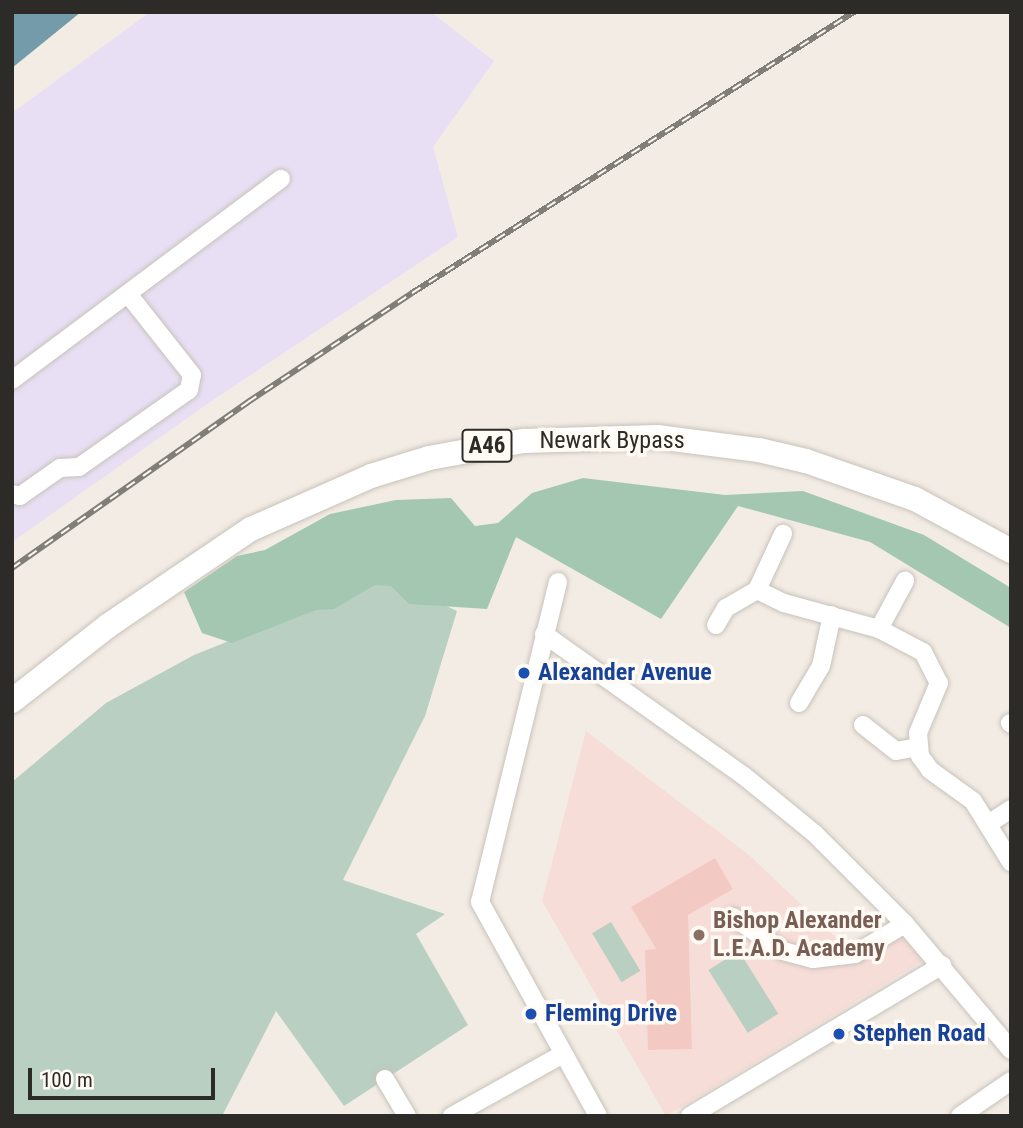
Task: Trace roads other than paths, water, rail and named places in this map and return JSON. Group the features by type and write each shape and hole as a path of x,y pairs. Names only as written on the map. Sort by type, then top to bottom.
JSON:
{"highway":[{"name":"Newark Bypass","path":"12,701 109,625 251,529 371,476 441,455 523,440 657,437 759,450 806,461 915,499 1011,551"}],"street":[{"path":"12,380 281,179"},
{"path":"12,494 20,496 60,468 79,467 189,390 191,375 128,294"},
{"path":"757,590 758,579 783,534"},
{"path":"879,629 905,581"},
{"path":"558,582 480,902 598,1116"},
{"path":"716,625 726,608 757,590 879,629 923,652 938,677 918,747 930,770 964,791 1011,863"},
{"path":"799,703 821,666 832,615"},
{"path":"544,634 780,805 905,924 1011,1050"},
{"path":"863,726 896,751 918,747"},
{"path":"988,824 1011,809"},
{"path":"733,917 783,951 813,960 855,954 905,924"},
{"path":"690,1116 942,965"},
{"path":"452,1116 563,1054"},
{"path":"385,1079 407,1116"},
{"path":"967,1114 1011,1081"}],"water":[{"path":"12,12 81,12 12,68"}],"railway":[{"path":"12,568 248,402 412,293 854,12"}],"place":[{"name":"Alexander Avenue","path":"524,673"},
{"name":"Bishop Alexander L.E.A.D. Academy","path":"699,935"},
{"name":"Fleming Drive","path":"531,1014"},
{"name":"Stephen Road","path":"839,1034"}]}
